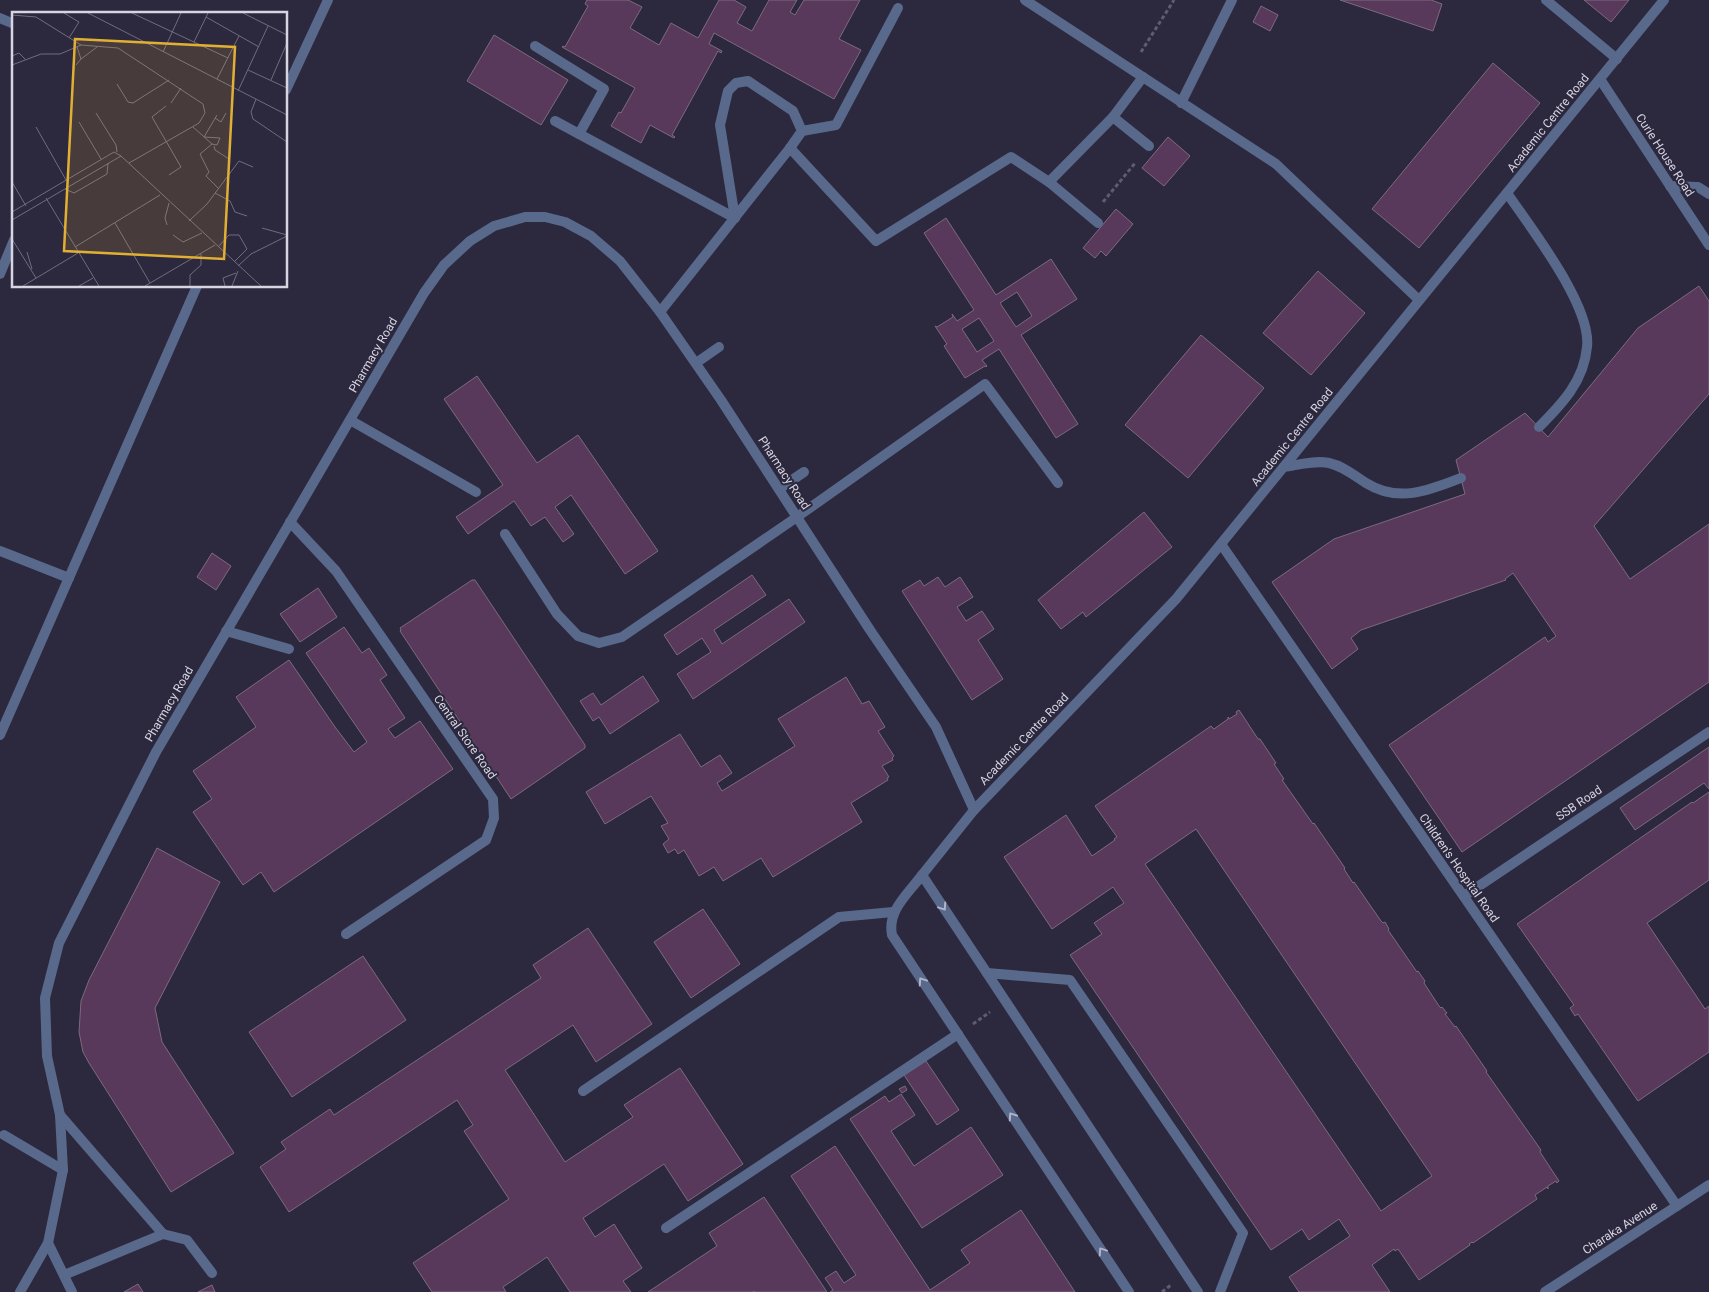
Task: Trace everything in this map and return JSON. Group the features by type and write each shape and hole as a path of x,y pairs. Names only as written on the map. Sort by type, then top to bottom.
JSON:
{"street":[{"path":"288,86 328,0"},
{"path":"1025,0 1276,164 1419,300"},
{"path":"1181,103 1232,0"},
{"path":"1546,0 1617,59"},
{"name":"Academic Centre Road","path":"893,912 974,810 1176,599 1664,0"},
{"path":"660,312 736,218 802,131 836,125 898,8"},
{"path":"0,18 12,23"},
{"path":"535,46 604,89 578,134"},
{"path":"1050,182 1113,117 1143,77"},
{"name":"Curie House Road","path":"1600,79 1709,245"},
{"path":"736,218 720,125 728,91 736,83 748,81 793,111 802,131"},
{"path":"1113,117 1149,146"},
{"path":"555,121 736,218"},
{"path":"790,148 876,241 1011,156 1050,182 1094,220"},
{"path":"1670,186 1698,187 1709,194"},
{"path":"1507,193 1562,275 1575,300 1585,325 1587,336 1583,368 1575,385 1562,405 1539,427"},
{"name":"Pharmacy Road","path":"20,1292 48,1244 63,1170 60,1115 46,1056 44,998 59,943 156,752 429,286 444,266 470,241 494,226 525,217 545,217 565,222 591,236 620,260 660,312 722,400 870,630 936,727 974,810"},
{"path":"0,274 12,245"},
{"path":"0,735 196,288"},
{"path":"696,363 719,347"},
{"path":"505,534 557,614 578,636 599,643 622,637 797,517 984,384 1058,484"},
{"path":"350,420 476,492"},
{"path":"1284,467 1315,463 1332,464 1374,488 1387,493 1398,494 1427,490 1461,478"},
{"path":"779,489 804,472"},
{"name":"Central Store Road","path":"290,522 336,570 493,800 494,818 486,840 346,934"},
{"name":"Children's Hospital Road","path":"1220,544 1677,1206"},
{"path":"0,551 69,578"},
{"path":"226,631 289,649"},
{"name":"SSB Road","path":"1464,896 1709,732"},
{"path":"922,876 1198,1292"},
{"path":"583,1091 839,917 893,912 890,928 892,935 1129,1292"},
{"path":"987,973 1070,980 1243,1234 1220,1292"},
{"path":"666,1228 958,1034"},
{"path":"60,1115 163,1234 187,1240 212,1273"},
{"path":"4,1135 63,1170"},
{"name":"Charaka Avenue","path":"1545,1292 1709,1185"},
{"path":"64,1275 163,1234"},
{"path":"48,1244 72,1292"}],"path":[{"path":"1130,70 1174,0"},
{"path":"1094,220 1149,146"},
{"path":"958,1034 1006,1001"}],"building":[{"path":"587,0 628,0 642,7 630,28 659,45 671,23 698,38 719,0 734,0 746,7 737,23 752,31 769,0 797,0 790,12 795,15 804,0 860,0 839,39 861,50 834,99 714,33 709,44 722,51 721,53 718,51 672,135 675,137 650,125 641,143 611,126 619,112 621,113 635,88 562,47 565,47 588,6 585,4"},
{"path":"1340,0 1431,0 1442,4 1433,31"},
{"path":"1584,0 1629,0 1611,22"},
{"path":"1261,6 1278,15 1270,31 1253,22"},
{"path":"494,35 568,80 541,125 467,81"},
{"path":"1493,63 1540,103 1419,248 1372,209"},
{"path":"1168,137 1190,156 1164,186 1142,168"},
{"path":"1116,209 1133,224 1106,256 1101,251 1095,258 1083,248"},
{"path":"946,218 996,295 1051,259 1077,299 1021,335 1078,424 1056,438 999,349 982,360 986,367 965,378 944,346 947,344 935,326 937,327 953,317 952,314 957,321 974,310 924,233","holes":["1017,292 1032,316 1016,327 1000,303","979,318 994,341 977,352 962,329"]},
{"path":"1318,271 1365,313 1311,375 1263,333"},
{"path":"1699,286 1709,301 1709,394 1594,526 1630,579 1709,524 1709,682 1462,852 1389,745 1545,637 1548,642 1556,636 1513,573 1506,580 1361,630 1351,638 1358,649 1332,669 1272,582 1334,539 1465,494 1456,460 1525,413 1548,437 1638,328"},
{"path":"1201,335 1264,388 1188,478 1125,425"},
{"path":"477,376 537,463 578,435 658,551 625,574 571,495 555,507 574,534 563,542 545,517 531,526 514,501 468,534 456,517 503,485 444,399"},
{"path":"1144,512 1172,547 1086,617 1083,612 1061,629 1038,600"},
{"path":"212,553 231,566 216,590 197,577"},
{"path":"752,575 766,595 714,630 722,644 789,599 805,622 693,699 677,674 711,652 702,638 677,655 664,635"},
{"path":"938,577 945,587 960,577 973,597 957,607 966,621 982,611 994,629 978,640 1003,679 972,700 902,591 920,580 924,586"},
{"path":"472,580 475,580 585,745 585,748 511,799 400,631 400,628"},
{"path":"318,588 337,617 300,642 280,614"},
{"path":"344,627 362,653 369,648 387,675 380,680 405,718 388,729 395,738 420,721 453,769 274,892 261,872 243,885 193,812 212,799 193,771 256,727 236,697 289,660 354,752 367,742 306,653"},
{"path":"643,676 659,701 610,734 599,717 593,721 580,701 593,693 601,705"},
{"path":"846,677 862,704 869,701 885,727 878,731 894,756 893,760 882,766 889,777 887,778 888,780 851,803 862,822 773,877 761,858 723,881 714,867 699,876 684,850 678,854 675,849 668,853 663,844 669,839 661,826 668,823 651,796 605,824 586,792 680,734 701,767 720,755 732,773 717,783 722,791 795,746 778,719"},
{"path":"1239,710 1258,739 1260,739 1276,763 1274,764 1284,779 1282,780 1314,823 1353,883 1381,921 1385,922 1388,930 1425,981 1424,983 1439,1006 1447,1013 1445,1014 1456,1026 1541,1150 1540,1152 1559,1181 1557,1183 1556,1181 1548,1186 1548,1189 1547,1187 1535,1195 1537,1199 1419,1280 1398,1249 1395,1251 1394,1249 1372,1265 1390,1292 1299,1292 1289,1277 1350,1236 1339,1219 1309,1240 1302,1229 1271,1250 1070,955 1102,934 1094,923 1124,903 1113,887 1052,929 1004,857 1066,815 1092,856 1117,837 1095,806 1211,726 1214,729 1228,719 1228,717 1229,719 1237,714 1236,712","holes":["1196,829 1432,1176 1381,1211 1145,864"]},
{"path":"1709,747 1709,789 1704,783 1635,830 1620,808"},
{"path":"1709,792 1709,880 1647,923 1705,1009 1709,1006 1709,1052 1638,1101 1578,1014 1575,1016 1570,1008 1574,1005 1517,924"},
{"path":"157,848 220,882 155,1008 162,1042 234,1153 171,1192 89,1063 83,1052 79,1032 81,1001 89,980"},
{"path":"703,909 740,964 691,998 654,942"},
{"path":"588,928 652,1024 596,1062 573,1025 505,1070 565,1162 633,1117 624,1105 680,1068 743,1164 688,1201 664,1164 583,1218 595,1237 614,1224 642,1268 623,1281 631,1292 570,1292 547,1257 503,1287 506,1292 432,1292 413,1263 509,1199 464,1131 473,1125 457,1100 289,1212 260,1167 286,1149 281,1142 330,1109 334,1115 541,978 533,965"},
{"path":"363,956 406,1020 292,1097 249,1032"},
{"path":"926,1061 959,1110 937,1125 904,1075"},
{"path":"905,1086 907,1090 902,1093 899,1089"},
{"path":"901,1094 915,1115 891,1131 914,1166 971,1127 1003,1175 922,1228 850,1119 885,1096 889,1102"},
{"path":"835,1146 930,1290 970,1263 961,1250 1021,1210 1075,1292 830,1292 833,1290 825,1278 836,1271 844,1283 856,1275 791,1176"},
{"path":"764,1197 827,1292 648,1292 717,1246 709,1233"},
{"path":"138,1284 143,1292 124,1292"},
{"path":"212,1285 215,1292 198,1292"}]}
